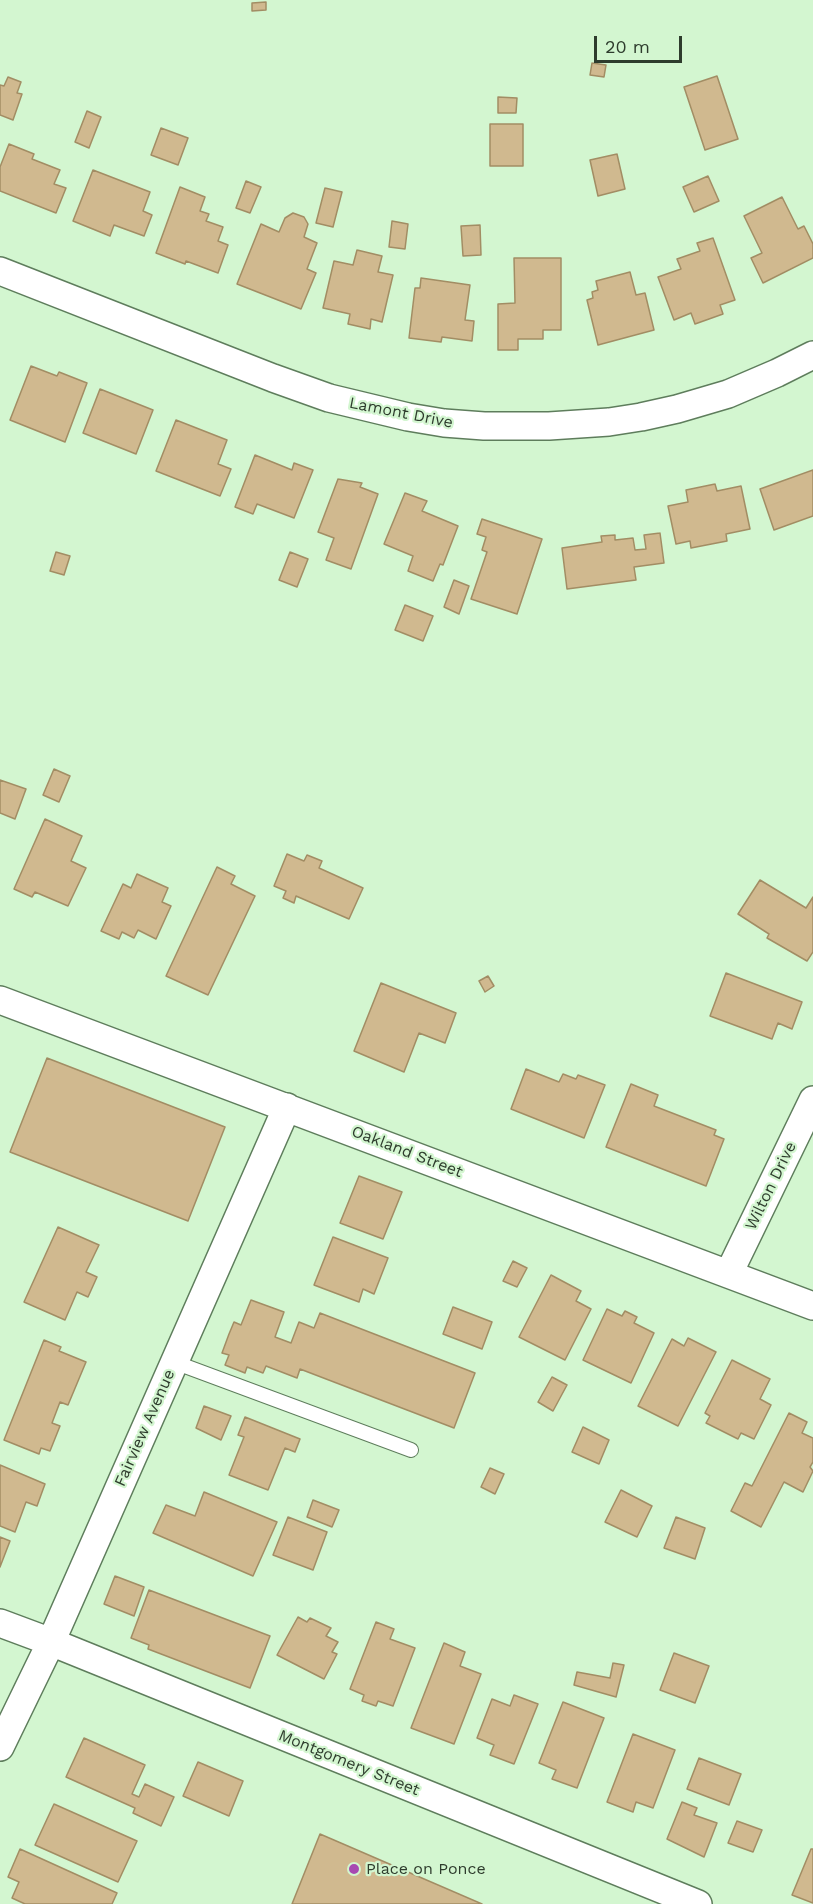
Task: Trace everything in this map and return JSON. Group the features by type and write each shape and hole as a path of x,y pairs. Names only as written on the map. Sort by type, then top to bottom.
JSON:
{"street":[{"name":"Lamont Drive","path":"0,271 329,398 444,423 484,426 549,426 609,422 641,417 728,394 813,355"},
{"name":"Oakland Street","path":"0,1000 813,1306"},
{"name":"Wilton Drive","path":"729,1273 813,1100"},
{"name":"Fairview Avenue","path":"0,1748 51,1641 287,1107"},
{"name":"Montgomery Street","path":"0,1623 51,1641 698,1904"}],"lane":[{"path":"174,1362 411,1450"}],"building":[{"path":"266,2 266,10 252,11 252,3"},
{"path":"592,63 606,65 604,77 590,75"},
{"path":"717,76 738,139 705,150 684,87"},
{"path":"8,77 21,82 17,93 22,94 13,120 0,115 0,85 4,86"},
{"path":"498,97 517,98 516,113 498,113"},
{"path":"87,111 101,117 89,148 75,142"},
{"path":"490,124 523,124 523,166 490,166"},
{"path":"161,128 188,138 178,165 151,155"},
{"path":"9,144 34,154 32,159 60,170 54,184 66,188 56,213 0,191 0,167"},
{"path":"617,154 625,189 598,196 590,160"},
{"path":"93,170 150,192 143,211 152,215 144,236 114,225 110,236 73,221"},
{"path":"708,176 719,201 694,212 683,187"},
{"path":"246,181 261,187 250,213 236,208"},
{"path":"180,187 205,197 200,211 209,214 206,221 223,227 218,241 228,245 218,273 156,253"},
{"path":"325,188 342,192 333,227 316,223"},
{"path":"782,197 798,229 804,226 813,244 813,258 763,283 751,258 762,253 744,216"},
{"path":"293,213 304,217 308,224 304,237 317,243 307,269 316,273 301,309 237,284 261,224 279,232 285,218"},
{"path":"392,221 408,224 405,249 389,247"},
{"path":"480,225 481,255 463,256 461,226"},
{"path":"713,238 735,300 720,305 723,314 695,324 691,313 674,320 658,277 681,269 677,259 700,251 697,243"},
{"path":"357,250 382,256 378,272 393,275 382,322 371,319 370,329 348,324 350,314 323,308 334,261 353,265"},
{"path":"514,258 561,258 561,330 543,330 543,339 518,339 518,350 498,350 498,304 515,303"},
{"path":"630,272 636,295 645,293 654,330 598,345 587,300 593,298 592,292 598,290 596,281"},
{"path":"421,278 470,285 465,320 474,321 472,341 442,337 441,342 409,338 415,288 420,288"},
{"path":"31,366 57,376 59,372 87,383 65,442 10,420"},
{"path":"100,389 153,410 136,454 83,433"},
{"path":"176,420 227,440 218,464 231,469 220,496 156,471"},
{"path":"255,455 292,470 294,463 313,470 294,518 257,504 253,514 235,507"},
{"path":"813,470 813,516 774,530 760,489"},
{"path":"338,479 362,483 360,487 378,494 351,569 326,560 334,538 318,532"},
{"path":"715,484 717,491 741,486 750,529 726,534 727,541 691,548 690,541 676,544 668,506 688,502 686,490"},
{"path":"405,493 427,501 422,511 458,526 443,565 440,564 433,581 408,571 413,556 384,544"},
{"path":"482,519 542,539 517,614 471,599 487,552 482,550 486,537 477,534"},
{"path":"660,533 664,563 634,567 636,580 567,589 562,548 602,542 601,536 615,535 615,540 633,538 635,550 646,549 644,535"},
{"path":"56,552 70,556 64,575 50,571"},
{"path":"290,552 308,559 297,587 279,580"},
{"path":"454,580 469,586 459,614 444,607"},
{"path":"405,605 433,616 423,641 395,630"},
{"path":"54,769 70,776 59,802 43,795"},
{"path":"0,780 26,789 15,819 0,813"},
{"path":"45,819 82,836 71,861 86,868 68,906 35,892 32,897 14,889"},
{"path":"287,854 304,861 307,855 322,861 319,868 363,888 349,919 296,896 294,903 283,898 286,891 274,886"},
{"path":"217,867 235,876 231,884 255,896 208,995 166,976"},
{"path":"137,874 168,888 162,902 171,906 156,939 138,930 134,938 122,932 119,939 101,931 123,884 131,888"},
{"path":"760,880 806,908 813,897 813,952 807,961 767,938 769,934 738,914"},
{"path":"726,973 802,1002 792,1029 778,1023 772,1039 710,1016"},
{"path":"488,976 494,986 485,992 479,981"},
{"path":"381,983 456,1013 445,1043 419,1033 404,1072 354,1051"},
{"path":"47,1058 225,1127 188,1221 10,1152"},
{"path":"526,1069 559,1082 563,1074 576,1079 578,1075 605,1085 584,1138 511,1109"},
{"path":"631,1084 658,1095 654,1106 716,1130 714,1135 724,1139 706,1186 606,1147"},
{"path":"359,1176 402,1192 383,1239 340,1223"},
{"path":"58,1227 99,1245 86,1272 97,1277 88,1297 77,1292 65,1320 24,1302"},
{"path":"333,1237 388,1258 374,1294 363,1289 359,1302 314,1285"},
{"path":"513,1261 527,1268 517,1287 503,1281"},
{"path":"551,1275 581,1291 576,1301 591,1309 565,1360 519,1337"},
{"path":"251,1300 284,1312 275,1337 291,1343 299,1322 314,1328 320,1313 475,1373 454,1428 300,1369 297,1378 266,1366 263,1373 247,1367 245,1373 225,1365 229,1355 222,1353 229,1334 234,1322 241,1325"},
{"path":"453,1307 492,1322 482,1349 443,1334"},
{"path":"607,1309 622,1316 625,1311 637,1317 634,1323 654,1333 631,1383 583,1360"},
{"path":"688,1338 716,1352 678,1426 638,1406 672,1339 684,1346"},
{"path":"44,1340 61,1347 59,1351 86,1362 68,1405 60,1402 52,1423 60,1426 50,1451 41,1448 39,1454 4,1440"},
{"path":"732,1360 770,1379 760,1399 771,1405 754,1439 741,1433 738,1439 706,1423 710,1416 705,1413"},
{"path":"552,1377 567,1385 553,1411 538,1402"},
{"path":"204,1406 231,1416 221,1440 196,1428"},
{"path":"789,1413 807,1422 802,1433 813,1438 813,1462 810,1467 813,1471 803,1492 784,1482 761,1527 731,1511 745,1483 752,1486"},
{"path":"245,1417 300,1439 295,1452 285,1448 268,1490 229,1475 244,1437 238,1435"},
{"path":"583,1427 609,1440 599,1464 572,1452"},
{"path":"0,1465 45,1484 37,1506 26,1502 15,1532 0,1526"},
{"path":"490,1468 504,1474 495,1494 481,1487"},
{"path":"621,1490 652,1506 637,1537 605,1522"},
{"path":"204,1492 277,1522 253,1576 153,1533 166,1505 195,1516"},
{"path":"313,1500 339,1510 332,1527 307,1517"},
{"path":"288,1517 327,1532 313,1570 273,1555"},
{"path":"676,1517 705,1528 695,1559 664,1548"},
{"path":"0,1537 10,1541 0,1567"},
{"path":"115,1576 144,1587 134,1616 104,1604"},
{"path":"149,1590 270,1636 250,1688 148,1649 149,1645 131,1638"},
{"path":"298,1617 307,1622 310,1618 331,1628 326,1636 338,1642 332,1652 337,1654 324,1679 277,1655"},
{"path":"376,1622 394,1629 390,1639 415,1648 393,1706 378,1701 376,1706 362,1701 364,1695 350,1689"},
{"path":"444,1643 465,1652 460,1666 481,1674 454,1744 411,1728"},
{"path":"674,1653 709,1666 695,1703 660,1690"},
{"path":"613,1663 624,1665 616,1697 574,1685 577,1672 610,1678"},
{"path":"514,1695 538,1704 514,1764 490,1755 494,1745 477,1738 492,1699 510,1706"},
{"path":"563,1702 604,1718 577,1788 552,1779 556,1770 539,1763"},
{"path":"633,1734 675,1750 653,1808 636,1802 633,1812 607,1802"},
{"path":"84,1738 145,1765 132,1794 139,1797 145,1784 174,1797 161,1826 133,1813 135,1808 66,1777"},
{"path":"699,1758 741,1774 729,1805 687,1789"},
{"path":"198,1762 243,1781 229,1816 183,1796"},
{"path":"682,1802 697,1808 694,1815 717,1823 704,1857 667,1839"},
{"path":"54,1804 137,1841 118,1882 35,1845"},
{"path":"737,1821 762,1830 753,1852 728,1843"},
{"name":"Place on Ponce","path":"320,1834 482,1904 292,1904"},
{"path":"20,1849 117,1893 112,1904 25,1904 12,1898 19,1882 8,1877"},
{"path":"811,1849 813,1849 813,1903 792,1895"}],"place":[{"name":"Place on Ponce","path":"354,1869"}]}
